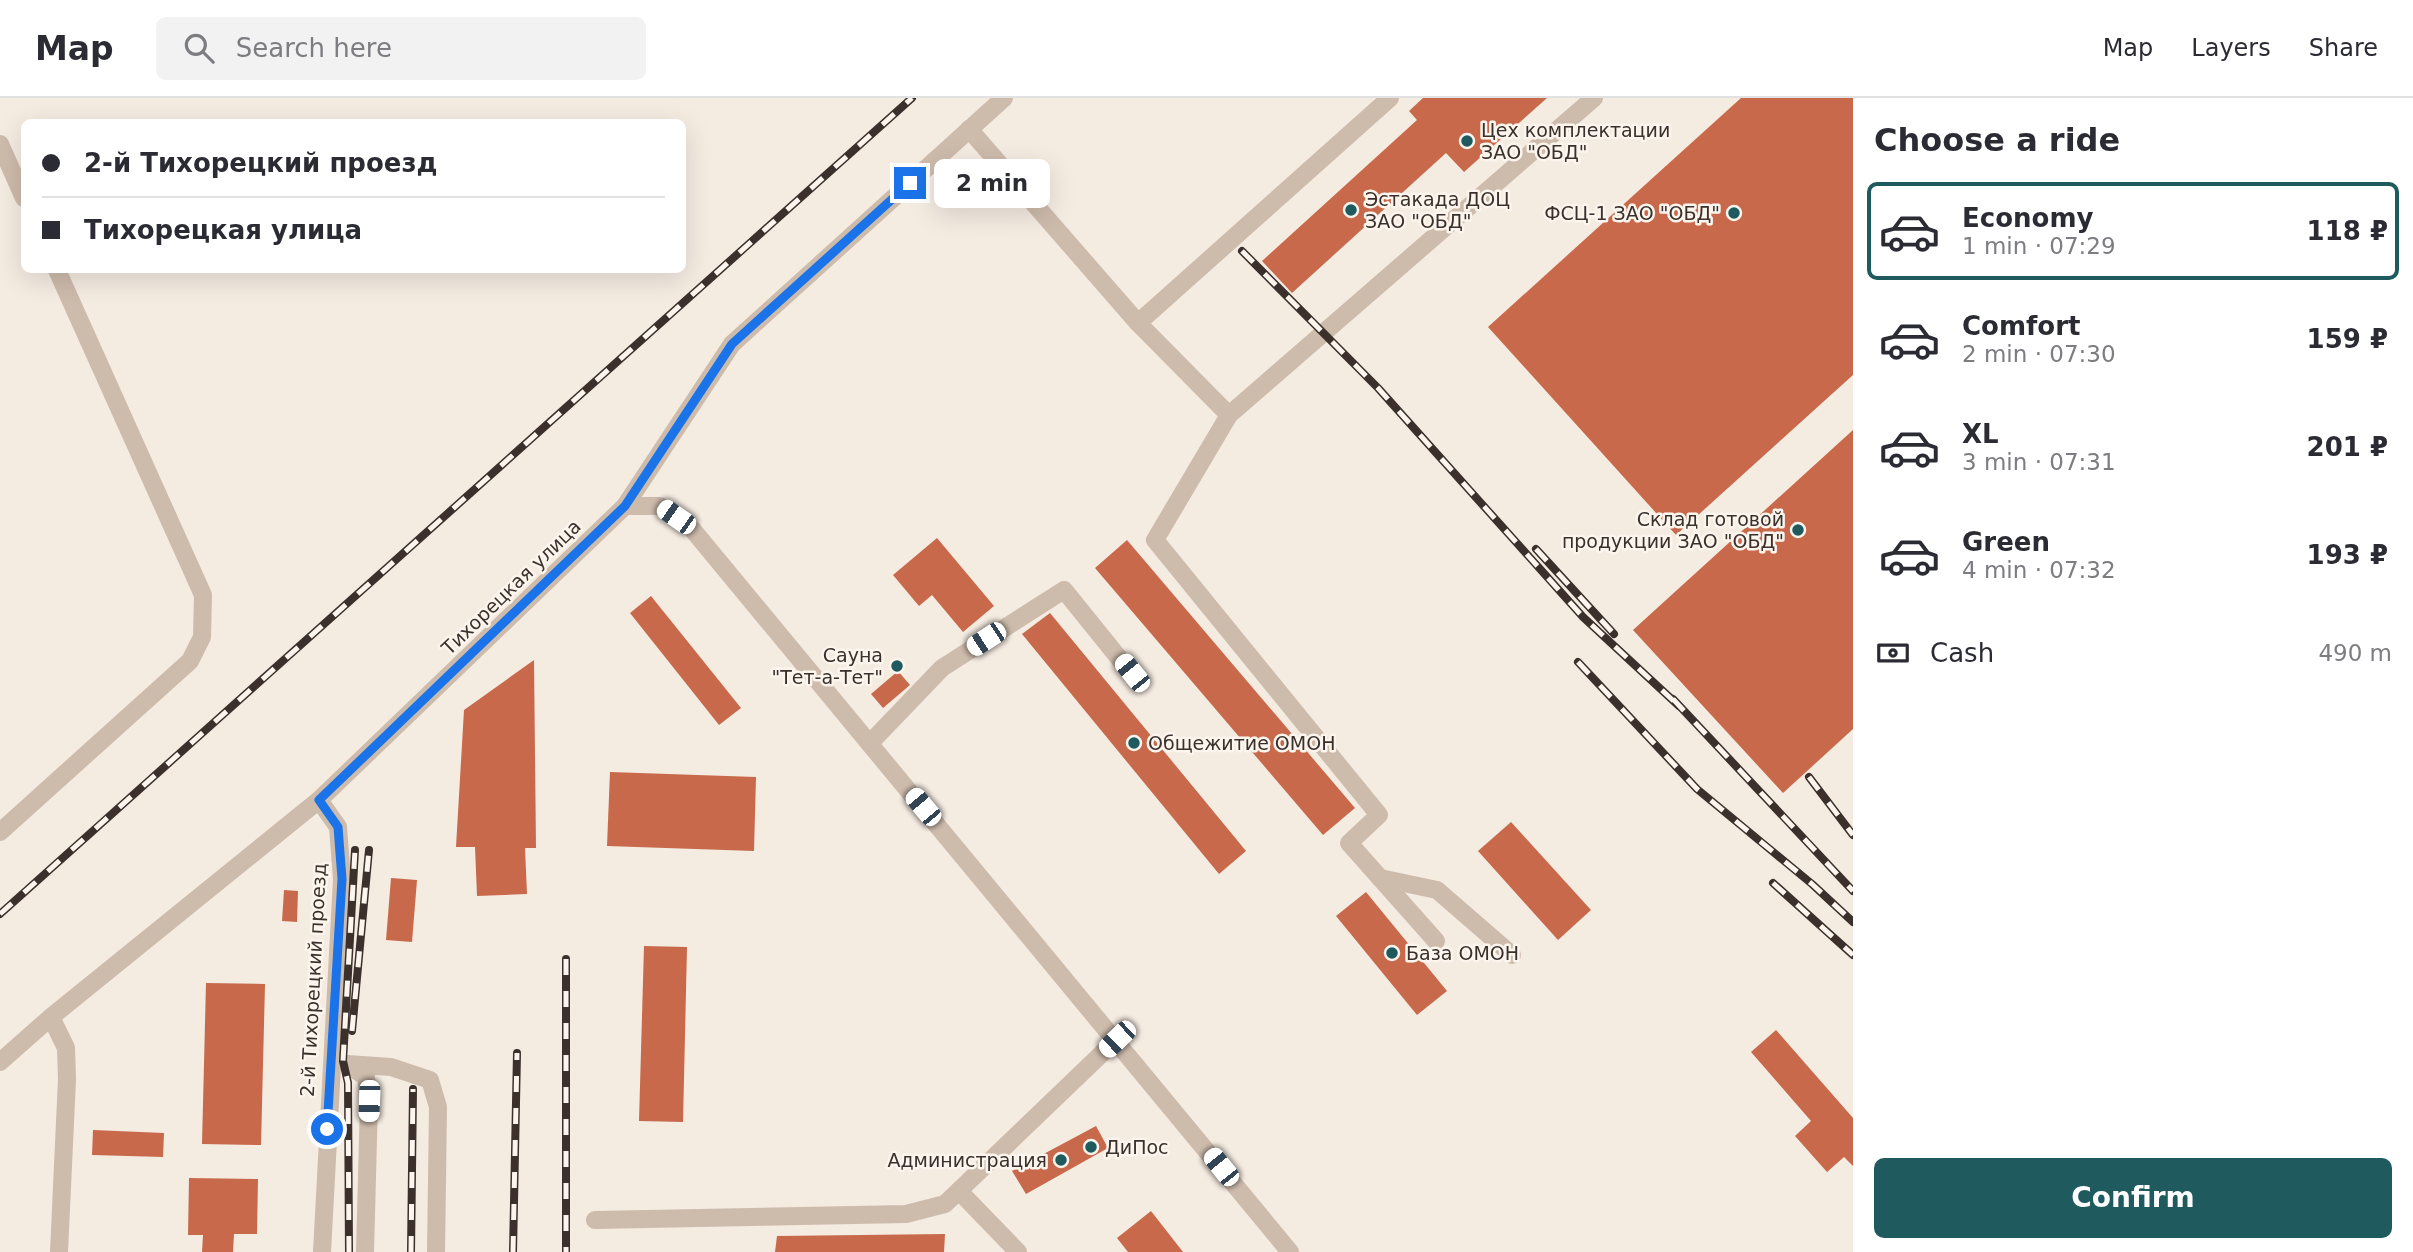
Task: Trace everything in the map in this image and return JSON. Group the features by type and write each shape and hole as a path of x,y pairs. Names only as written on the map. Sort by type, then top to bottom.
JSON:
{"street":[{"name":"Тихорецкая улица","path":"0,1062 51,1017 319,800 625,506 732,344 1004,98"},
{"path":"1138,323 1390,98"},
{"path":"1436,941 1349,843 1379,815 1155,540 1229,415 1594,98"},
{"path":"969,129 1138,323 1229,415"},
{"path":"0,144 21,191"},
{"path":"0,832 190,661 202,637 203,595 58,273"},
{"path":"625,506 660,506 692,528 1117,1039 1290,1252"},
{"path":"870,743 942,668 1064,590 1132,673"},
{"name":"2-й Тихорецкий проезд","path":"319,800 338,827 342,879 330,1055 322,1252"},
{"path":"1380,878 1437,890 1513,955"},
{"path":"51,1017 65,1048 67,1079 59,1252"},
{"path":"595,1220 906,1214 945,1204 1117,1039"},
{"path":"330,1055 366,1077 369,1101 365,1252"},
{"path":"347,1064 391,1067 430,1080 438,1107 436,1252"},
{"path":"958,1191 1018,1252"}],"building":[{"path":"1423,98 1547,98 1464,172 1446,153 1292,293 1262,261 1417,120 1409,111"},
{"name":"ФСЦ-1 ЗАО \"ОБД\"","path":"1741,98 1853,98 1853,375 1676,535 1488,327"},
{"name":"Склад готовой продукции ЗАО \"ОБД\"","path":"1853,430 1853,729 1783,793 1633,630"},
{"path":"937,538 994,606 963,632 932,595 919,606 893,575"},
{"path":"1127,540 1355,808 1323,835 1095,568"},
{"path":"651,596 741,708 719,725 630,613"},
{"name":"Общежитие ОМОН","path":"1050,613 1246,851 1219,874 1022,634"},
{"path":"534,660 536,848 525,848 527,894 477,896 475,847 456,847 464,710"},
{"path":"898,671 910,685 883,708 871,694"},
{"path":"610,772 756,777 754,851 607,846"},
{"path":"1511,822 1591,910 1558,940 1478,851"},
{"path":"391,878 417,880 412,942 386,940"},
{"path":"284,890 298,891 297,922 282,921"},
{"name":"База ОМОН","path":"1366,892 1447,991 1417,1015 1336,916"},
{"path":"644,946 687,947 683,1122 639,1121"},
{"path":"206,983 265,984 261,1145 202,1144"},
{"path":"1776,1030 1853,1118 1853,1166 1844,1157 1827,1172 1795,1136 1811,1121 1751,1052"},
{"name":"Администрация","path":"1096,1126 1108,1148 1026,1194 1012,1171"},
{"path":"93,1130 164,1133 163,1157 92,1155"},
{"path":"189,1178 258,1179 257,1234 234,1234 233,1252 202,1252 203,1235 188,1235"},
{"path":"1151,1211 1183,1252 1128,1252 1117,1238"},
{"path":"945,1234 944,1252 775,1252 777,1236"}],"railway":[{"path":"0,914 912,98"},
{"path":"1242,251 1378,388 1583,617 1679,706"},
{"path":"1536,549 1614,634"},
{"path":"1578,662 1697,789 1812,884 1853,922"},
{"path":"1673,699 1853,891"},
{"path":"1809,777 1853,835"},
{"path":"349,1252 348,1083 343,1061 355,850"},
{"path":"352,1031 369,850"},
{"path":"1773,883 1853,955"},
{"path":"566,959 566,1252"},
{"path":"513,1252 517,1053"},
{"path":"411,1252 413,1089"}],"place":[{"name":"Цех комплектации ЗАО \"ОБД\"","path":"1467,141"},
{"name":"Эстакада ДОЦ ЗАО \"ОБД\"","path":"1351,210"},
{"name":"ФСЦ-1 ЗАО \"ОБД\"","path":"1734,213"},
{"name":"Склад готовой продукции ЗАО \"ОБД\"","path":"1798,530"},
{"name":"Сауна \"Тет-а-Тет\"","path":"897,666"},
{"name":"Общежитие ОМОН","path":"1134,743"},
{"name":"База ОМОН","path":"1392,953"},
{"name":"ДиПос","path":"1091,1147"},
{"name":"Администрация","path":"1061,1160"}],"route":[{"path":"327,1129 342,879 338,827 319,800 625,506 732,344 910,183"}]}
